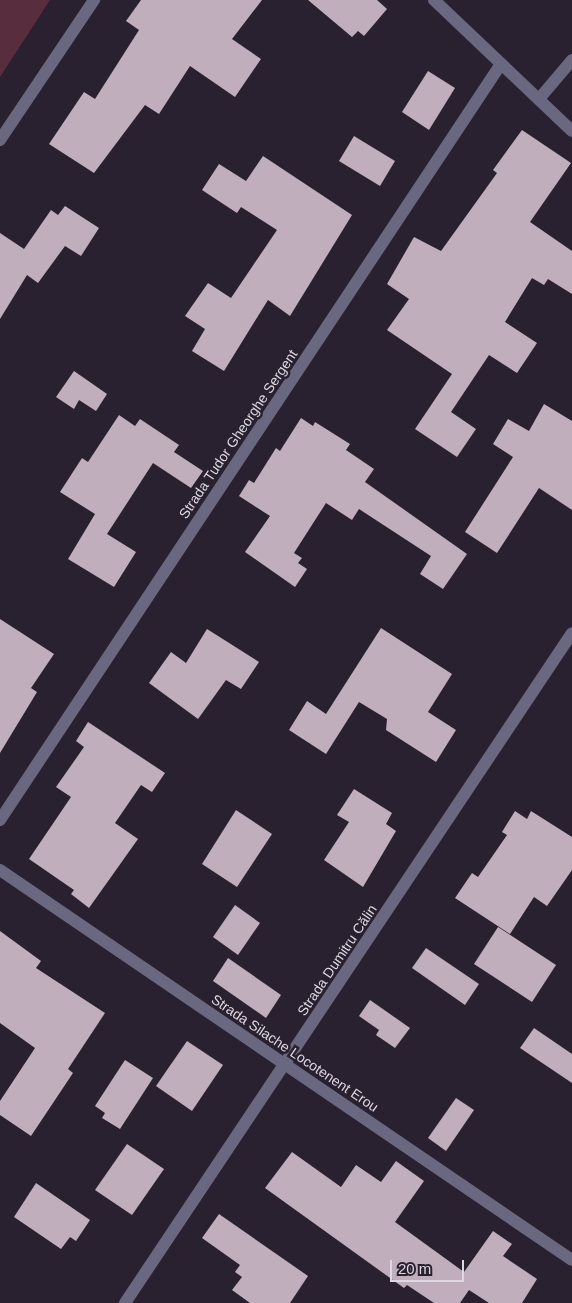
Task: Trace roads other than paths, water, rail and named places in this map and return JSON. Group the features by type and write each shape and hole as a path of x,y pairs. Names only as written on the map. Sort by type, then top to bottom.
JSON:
{"street":[{"path":"0,140 94,0"},
{"path":"434,0 572,131"},
{"path":"538,99 572,60"},
{"name":"Strada Tudor Gheorghe Sergent","path":"0,820 501,64"},
{"name":"Strada Dumitru Călin","path":"125,1303 572,633"},
{"name":"Strada Silache Locotenent Erou","path":"0,870 572,1260"}]}
